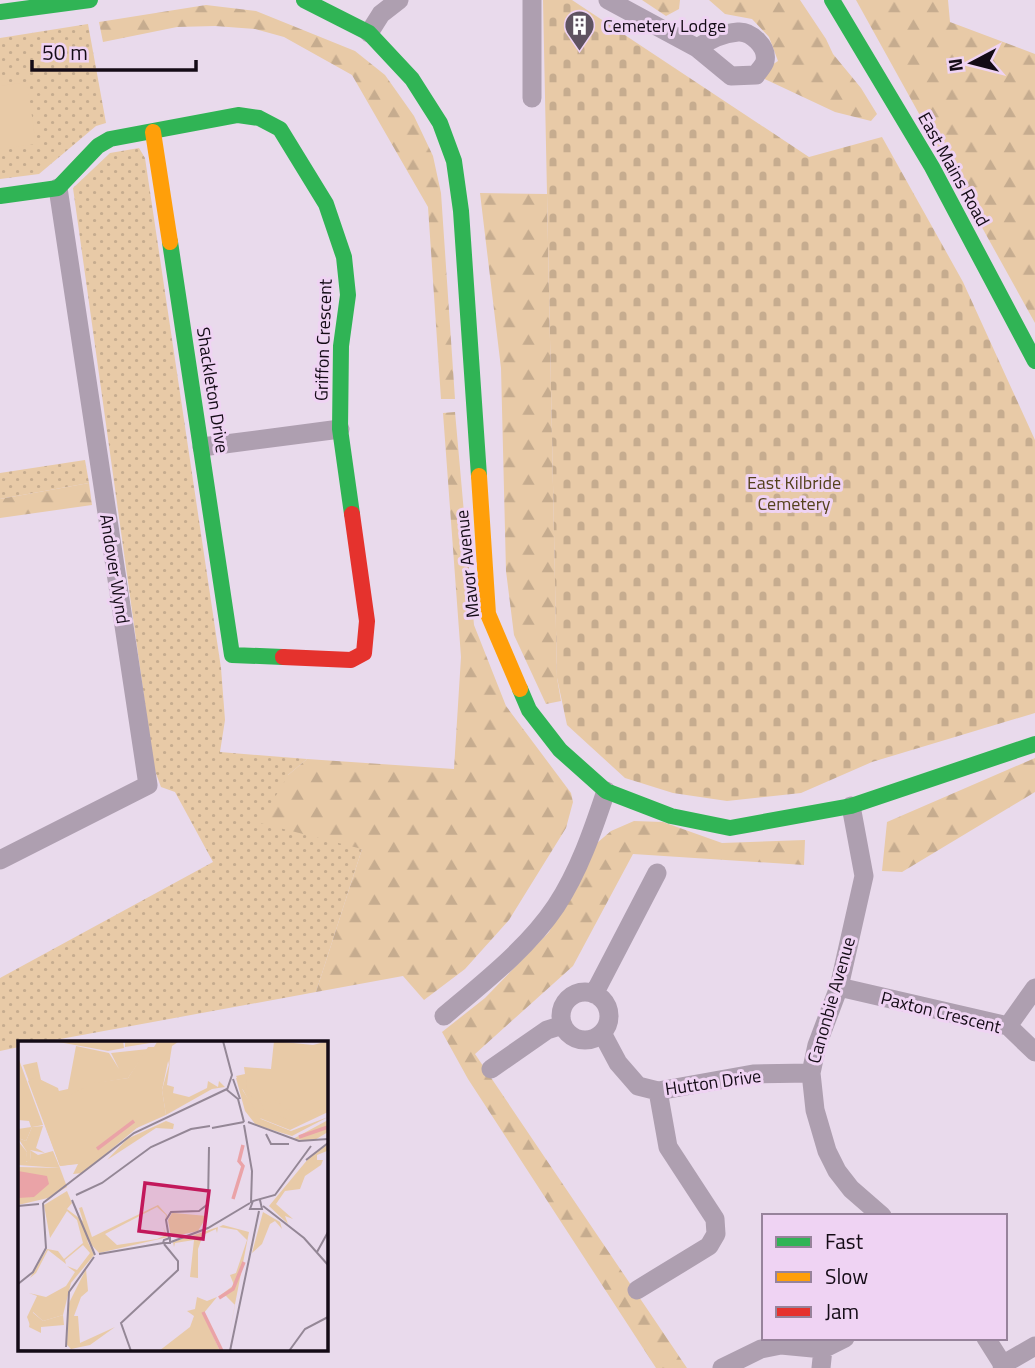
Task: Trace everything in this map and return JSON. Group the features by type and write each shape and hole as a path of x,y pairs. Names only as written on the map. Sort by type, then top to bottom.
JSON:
{"street":[{"path":"0,12 90,0"},
{"name":"Mavor Avenue","path":"303,0 369,33 412,79 440,123 454,161 461,211 488,614 529,710 560,750 606,791 671,816 730,828 850,806 1035,744"},
{"path":"369,33 382,14 399,0"},
{"path":"533,0 533,98"},
{"path":"608,0 697,48"},
{"name":"East Mains Road","path":"832,0 932,167 1035,361"},
{"name":"Griffon Crescent","path":"58,188 98,146 110,139 238,115 259,118 280,130 326,204 344,257 348,295 341,346 340,429 367,621 364,653 352,660 337,661 232,655"},
{"name":"Shackleton Drive","path":"153,132 232,655"},
{"path":"0,196 58,188"},
{"name":"Andover Wynd","path":"0,860 148,785 58,188"},
{"path":"202,447 340,429"},
{"path":"444,1016 509,961 556,906 587,845 606,791"},
{"name":"Canonbie Avenue","path":"850,806 864,876 839,987 817,1045 811,1073 815,1110 827,1151 837,1171 851,1189 880,1214"},
{"path":"594,994 657,873"},
{"name":"Paxton Crescent","path":"839,987 1008,1026 1035,1052"},
{"path":"1008,1026 1035,988"},
{"path":"578,993 594,994 606,1004 607,1026 596,1037 573,1037 563,1025 566,1002 578,993"},
{"path":"491,1069 547,1030 563,1025"},
{"name":"Hutton Drive","path":"602,1033 618,1063 638,1086 658,1091 753,1073 811,1073"},
{"path":"637,1290 709,1245 716,1234 715,1219 668,1147 658,1091"},
{"path":"722,1368 761,1349 781,1345 822,1358 843,1340"},
{"path":"987,1340 1004,1366 1035,1346"}],"green space":[{"name":"East Kilbride Cemetery","path":"543,0 572,0 809,157 882,137 963,282 1035,440 1035,713 872,762 801,793 727,801 673,793 625,778 567,725 557,678"},
{"path":"642,0 680,0 679,9 666,16"},
{"path":"709,0 800,0 833,54 861,88 877,114 871,121 835,112 756,75 778,61 769,37 752,19 725,14"},
{"path":"856,0 948,0 950,22 1035,54 1035,323"},
{"path":"206,5 256,11 355,51 385,75 414,116 433,156 441,193 455,399 441,399 428,207 352,75 284,37 255,29 177,27 103,42 99,22"},
{"path":"88,24 106,123 96,126 39,174 0,179 0,38"},
{"path":"27,82 36,144 0,149 0,86"},
{"path":"139,148 145,158 221,668 225,720 220,752 307,759 288,775 362,849 316,992 49,1041 18,1041 18,1047 0,1051 0,978 213,862 175,792 161,787 154,768 73,188 110,153"},
{"path":"480,193 547,194 557,678 561,701 546,704 514,635 506,571 501,368"},
{"path":"455,412 474,625 506,706 571,793 573,802 566,828 509,920 465,969 424,1000 403,976 316,992 362,849 260,823 288,775 307,759 454,769 461,657 443,413"},
{"path":"85,460 89,483 0,499 0,473"},
{"path":"89,483 92,505 0,518 0,499"},
{"path":"1035,758 1035,792 902,872 882,871 887,822"},
{"path":"634,821 663,822 722,843 805,840 804,865 633,854 573,966 475,1054 687,1368 656,1368 468,1079 442,1032 485,998 549,932 597,843 611,831"}],"traffic: fast":[{"path":"0,12 90,0"},
{"path":"304,0 369,33 412,79 440,123 454,161 461,211 479,476"},
{"path":"832,0 932,167 1035,361"},
{"path":"0,196 58,188 98,146 110,139 238,115 259,118 280,129 326,204 344,257 348,295 341,346 340,429 352,514"},
{"path":"170,242 232,655 283,657"},
{"path":"520,689 529,710 560,750 606,791 671,816 730,828 851,806 1035,744"}],"traffic: slow":[{"path":"153,132 170,242"},
{"path":"479,476 488,614 520,689"}],"traffic: jam":[{"path":"283,657 351,660 364,653 367,621 352,514"}],"place":[{"name":"Cemetery Lodge","path":"580,52"}]}
